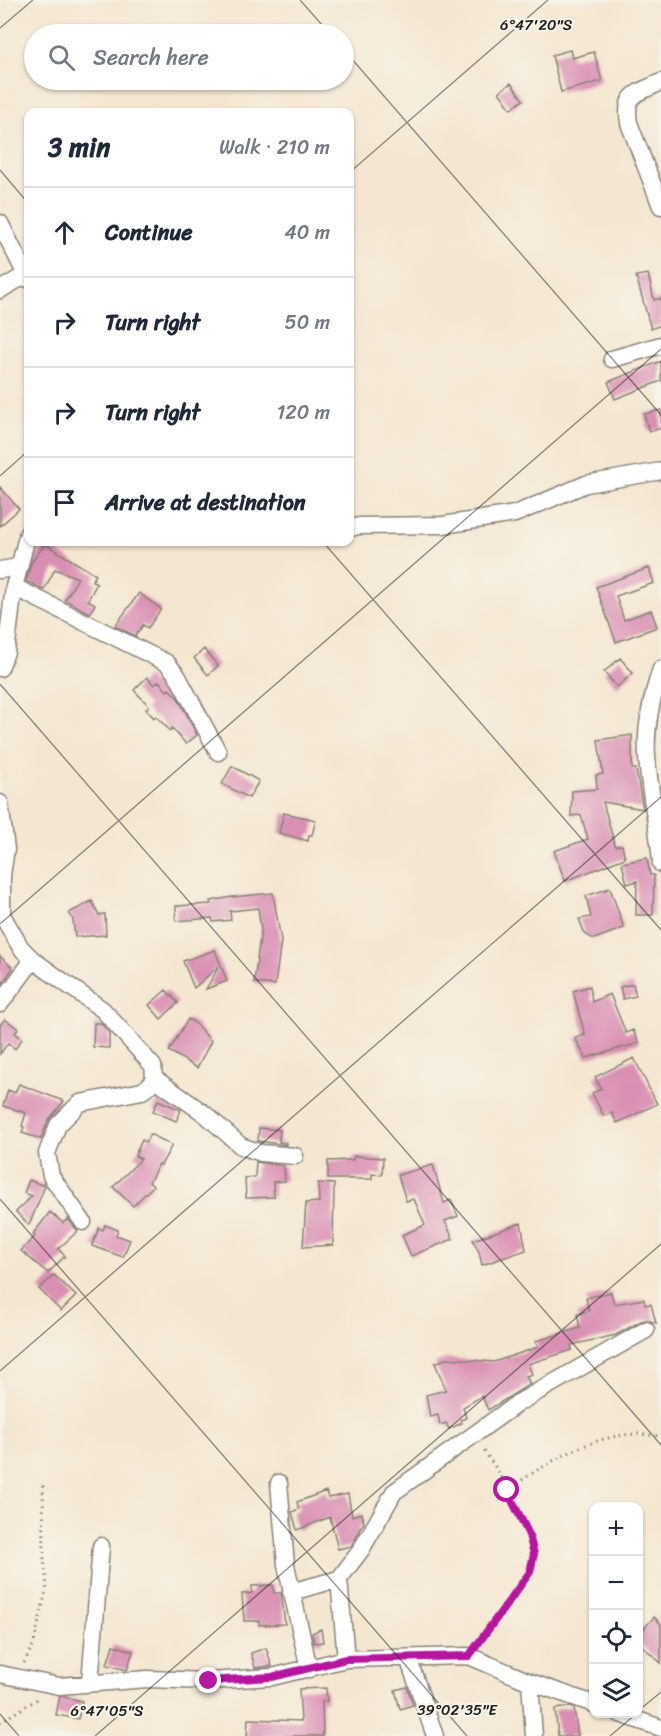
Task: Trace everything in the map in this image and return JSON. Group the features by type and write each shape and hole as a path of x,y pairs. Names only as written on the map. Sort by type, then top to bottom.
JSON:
{"street":[{"path":"661,82 629,99 627,109 629,123 661,206"},
{"path":"0,224 24,269"},
{"path":"0,290 24,278"},
{"path":"612,359 661,345"},
{"path":"354,527 443,525 515,514 586,484 661,471"},
{"path":"0,668 6,652 14,587 24,546"},
{"path":"0,570 18,567"},
{"path":"14,587 167,663 177,675 218,752"},
{"path":"661,669 649,722 646,756 661,846 661,864"},
{"path":"0,803 6,849 2,876 2,915 21,948 33,960 103,1010 153,1066 154,1078 150,1086 142,1091 80,1102 58,1125 47,1153 51,1176 83,1222"},
{"path":"0,1004 33,960"},
{"path":"154,1078 205,1114 241,1146 261,1153 295,1156"},
{"path":"291,1592 339,1579 361,1550 394,1492 518,1403 646,1330"},
{"path":"279,1483 286,1565 309,1669"},
{"path":"90,1683 101,1546"},
{"path":"339,1579 346,1659"},
{"path":"8,1676 59,1686 147,1679 220,1681 272,1677 346,1659 469,1656 530,1682 589,1702"},
{"path":"408,1658 435,1736"},
{"path":"530,1682 534,1736"},
{"path":"634,1718 661,1728"}],"path":[{"path":"507,1490 557,1457 598,1441 638,1434 661,1436"},
{"path":"469,1656 530,1572 534,1554 529,1535 498,1471 472,1436"},
{"path":"8,1676 26,1661 48,1586 44,1559 43,1485"},
{"path":"0,1722 59,1686"}],"building":[{"path":"570,50 572,58 594,52 602,81 561,92 552,55"},
{"path":"511,83 523,100 511,109 499,92"},
{"path":"648,274 654,300 661,298 661,325 651,329 636,276"},
{"path":"661,361 661,381 615,399 608,382"},
{"path":"661,410 661,428 649,432 644,414"},
{"path":"0,487 19,509 0,526"},
{"path":"44,546 48,546 96,575 92,581 97,583 88,600 95,604 90,613 65,600 78,578 55,569 44,590 26,581 31,563"},
{"path":"649,568 654,583 616,596 624,620 651,610 657,627 616,642 596,587"},
{"path":"139,593 161,609 148,628 143,625 135,636 115,626"},
{"path":"204,649 218,666 208,675 194,658"},
{"path":"620,658 633,673 617,687 604,672"},
{"path":"147,677 154,685 159,681 167,691 169,689 178,698 197,735 186,744 172,728 170,731 156,716 154,718 146,709 149,706 134,690"},
{"path":"632,735 632,769 636,769 643,809 603,802 615,846 622,845 625,858 565,881 554,851 588,839 581,815 571,816 572,791 597,789 596,775 603,774 598,740"},
{"path":"232,766 259,781 249,798 222,784"},
{"path":"284,813 316,820 308,841 279,833"},
{"path":"647,858 650,875 654,875 653,915 636,915 637,881 627,884 622,863"},
{"path":"610,888 624,928 594,939 585,934 579,919 591,917 586,896"},
{"path":"273,893 281,941 275,985 254,983 261,930 258,908 230,911 231,920 213,922 212,918 176,921 176,906 211,904 210,901 232,897"},
{"path":"92,901 99,915 105,914 106,935 75,937 73,920 69,913"},
{"path":"215,950 227,981 206,989 219,966 194,988 183,961"},
{"path":"0,956 13,968 0,987"},
{"path":"633,984 636,996 623,999 620,987"},
{"path":"590,986 592,1002 610,994 626,1033 633,1030 639,1043 586,1058 575,1038 585,1035 573,991"},
{"path":"166,990 178,1003 161,1019 149,1005"},
{"path":"5,1019 18,1029 15,1033 22,1039 15,1049 8,1043 0,1054 0,1025"},
{"path":"188,1019 194,1022 211,1041 197,1068 169,1051"},
{"path":"94,1023 101,1023 109,1033 109,1048 93,1047"},
{"path":"634,1058 657,1104 617,1123 612,1113 604,1116 592,1093 601,1089 595,1077"},
{"path":"19,1084 64,1101 48,1121 41,1139 22,1133 26,1113 3,1106 8,1090 15,1093"},
{"path":"158,1100 181,1110 176,1121 153,1111"},
{"path":"259,1128 280,1130 279,1142 286,1143 286,1145 258,1141"},
{"path":"150,1134 172,1145 149,1182 153,1186 133,1206 113,1187 141,1159 135,1156 142,1140 146,1142"},
{"path":"354,1156 383,1158 382,1175 372,1174 372,1179 328,1179 328,1161 353,1160"},
{"path":"256,1162 284,1166 285,1181 273,1182 274,1197 246,1198 245,1178 255,1177"},
{"path":"433,1165 444,1203 451,1200 458,1216 445,1221 453,1239 411,1256 402,1235 425,1225 414,1199 406,1201 398,1175"},
{"path":"29,1180 45,1186 29,1225 16,1212 32,1196 24,1193"},
{"path":"318,1183 334,1184 333,1245 303,1247 306,1203 319,1202"},
{"path":"50,1212 63,1223 68,1219 78,1231 58,1249 65,1256 48,1273 21,1251 35,1236 33,1234"},
{"path":"521,1223 526,1250 482,1265 473,1240"},
{"path":"105,1225 118,1230 116,1235 130,1240 123,1257 92,1246 99,1228 103,1230"},
{"path":"54,1275 76,1296 61,1311 39,1289"},
{"path":"611,1292 614,1304 644,1299 645,1305 651,1304 656,1323 641,1321 616,1335 571,1345 572,1350 528,1364 532,1374 526,1376 530,1384 488,1410 482,1396 463,1407 466,1418 460,1420 462,1423 449,1429 446,1423 440,1425 438,1415 430,1417 426,1395 446,1390 435,1363 448,1358 494,1362 538,1347 536,1341 580,1328 577,1314 589,1311 586,1298"},
{"path":"326,1491 328,1498 348,1494 352,1516 362,1513 364,1523 351,1546 338,1549 330,1517 297,1530 292,1512 299,1509 297,1502"},
{"path":"273,1585 274,1593 281,1593 285,1624 259,1625 259,1621 244,1621 242,1594 252,1593 252,1586"},
{"path":"654,1617 661,1624 661,1663 643,1647 643,1629"},
{"path":"321,1629 323,1642 314,1643 312,1633"},
{"path":"113,1645 133,1651 127,1670 107,1665"},
{"path":"266,1648 272,1666 255,1668 251,1653"},
{"path":"407,1687 413,1705 400,1709 395,1690"},
{"path":"326,1688 327,1701 322,1701 323,1736 247,1736 248,1719 301,1721 299,1689"},
{"path":"60,1696 82,1701 78,1719 56,1715"},
{"path":"574,1708 578,1736 558,1736 555,1709"}],"route":[{"path":"209,1681 272,1677 346,1659 469,1656 530,1572 534,1554 529,1535 507,1490"}]}
